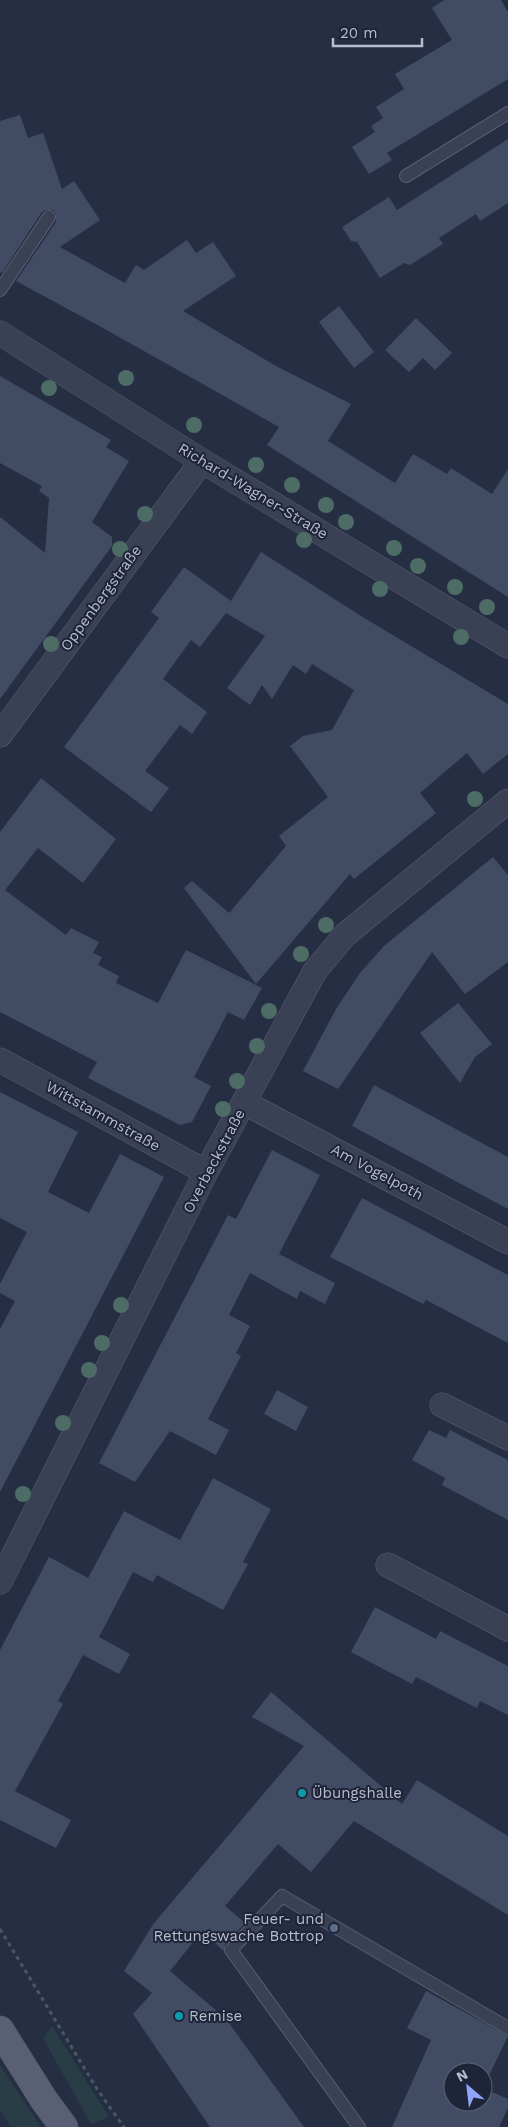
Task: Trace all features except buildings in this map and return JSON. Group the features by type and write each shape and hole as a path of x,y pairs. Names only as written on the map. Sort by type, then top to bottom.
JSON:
{"main road":[{"path":"0,2030 44,2100 64,2127"}],"street":[{"name":"Richard-Wagner-Straße","path":"0,333 202,461 508,646"},
{"name":"Oppenbergstraße","path":"0,735 202,461"},
{"name":"Overbeckstraße","path":"0,1582 206,1172 245,1103 314,971 346,935 508,802"},
{"name":"Wittstammstraße","path":"0,1060 206,1172"},
{"name":"Am Vogelpoth","path":"245,1103 508,1242"},
{"path":"442,1405 508,1438"},
{"path":"388,1566 508,1630"}],"lane":[{"path":"406,176 508,113"},
{"path":"0,290 49,217"},
{"path":"359,2127 231,1950 282,1896 508,2028"}],"path":[{"path":"0,1929 98,2089 124,2127"}],"shaded area":[{"path":"52,2026 109,2117 91,2124 43,2038"},
{"path":"0,2065 41,2127 11,2127 0,2110"}],"place":[{"name":"Übungshalle","path":"302,1793"},
{"name":"Feuer- und Rettungswache Bottrop","path":"334,1928"},
{"name":"Remise","path":"179,2016"}]}
